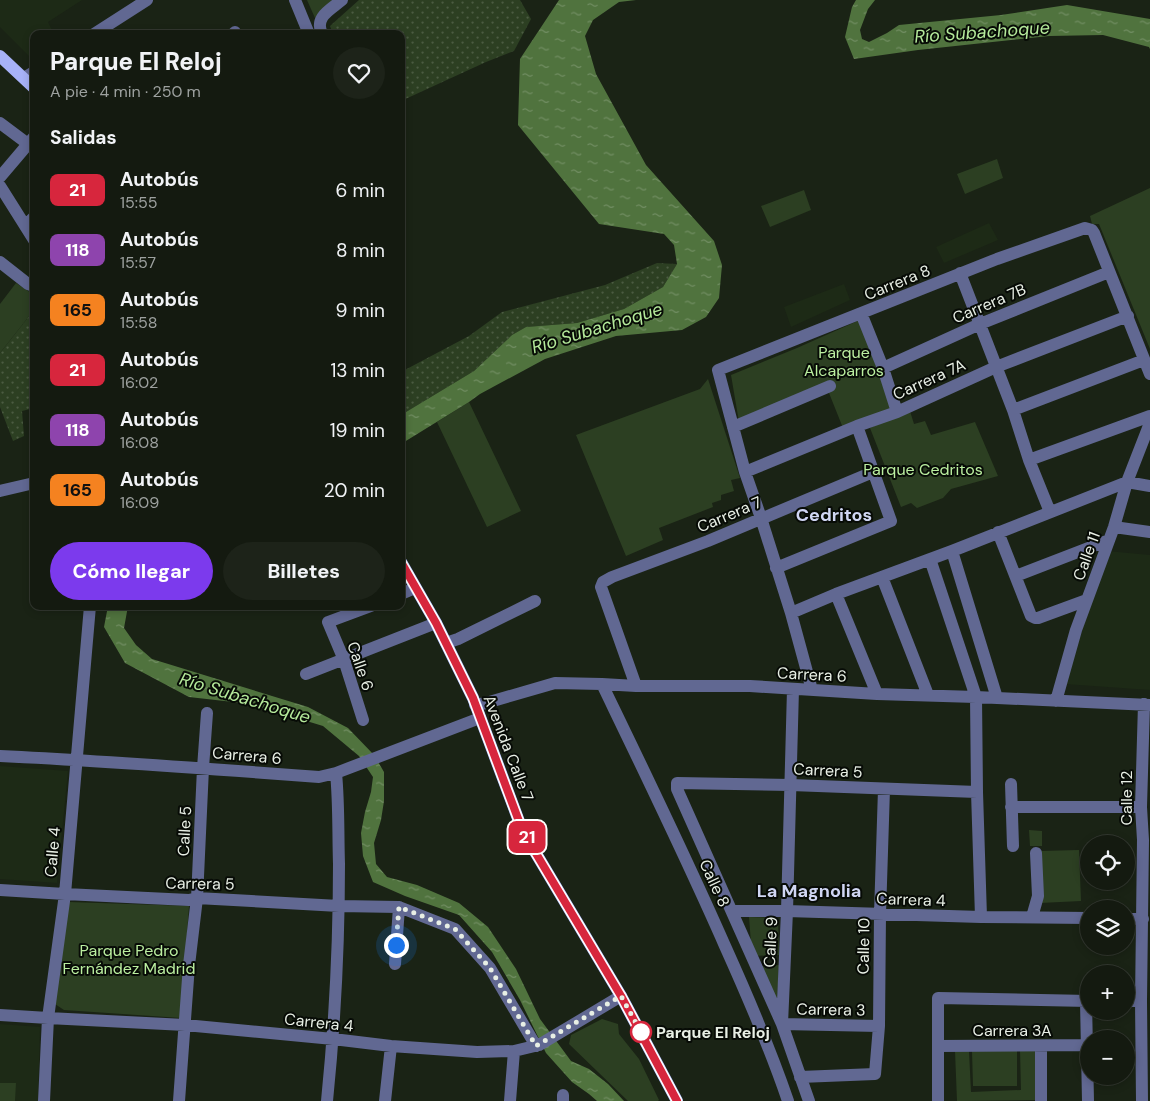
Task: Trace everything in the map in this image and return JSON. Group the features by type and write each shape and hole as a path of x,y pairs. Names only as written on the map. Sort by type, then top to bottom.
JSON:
{"main road":[{"path":"0,56 29,75"},
{"name":"Avenida Calle 7","path":"405,569 436,623 475,705 520,824 528,840 621,996 677,1101"}],"street":[{"path":"100,30 146,0"},
{"path":"295,0 307,30"},
{"path":"320,30 318,27 320,20 342,0"},
{"path":"0,123 30,139"},
{"path":"0,177 30,141"},
{"path":"0,186 29,222"},
{"name":"Carrera 8","path":"733,427 718,370 960,274 1081,229 1089,228 1094,234 1109,272"},
{"path":"0,262 30,285"},
{"path":"1109,272 1150,374"},
{"name":"Carrera 7B","path":"883,368 980,324 1109,272"},
{"path":"960,274 1014,410 1029,460 1050,512"},
{"path":"861,313 883,368 897,412"},
{"name":"Carrera 7A","path":"745,472 857,426 897,412 996,367 1128,316"},
{"path":"1014,410 1144,360"},
{"path":"812,690 791,614 745,472 733,427 830,386"},
{"path":"1029,460 1150,416"},
{"name":"Calle 11","path":"1056,701 1076,630 1114,527 1127,482 1150,423"},
{"path":"776,568 891,521 857,426"},
{"name":"Carrera 7","path":"636,686 601,587 603,582 612,576 708,541 873,472"},
{"path":"791,614 836,594 952,551 1127,482 1150,486"},
{"path":"0,491 30,485"},
{"path":"1114,527 1150,532"},
{"path":"998,532 1031,616 1038,618 1087,600"},
{"path":"1016,576 1109,540"},
{"path":"952,551 997,698"},
{"path":"930,559 976,696 981,917"},
{"path":"882,577 928,695"},
{"path":"405,592 416,588"},
{"path":"836,594 877,694"},
{"path":"446,643 458,639 535,601"},
{"name":"Calle 4","path":"44,1101 48,1018 65,894 90,610"},
{"name":"Calle 6","path":"360,610 328,622 344,660 362,720"},
{"path":"306,674 436,623"},
{"name":"Carrera 6","path":"475,705 555,683 636,686 750,686 877,694 976,696 1147,705"},
{"name":"Calle 8","path":"602,684 712,916 756,1014 788,1101"},
{"name":"Calle 9","path":"793,689 782,1024 809,1101"},
{"name":"Calle 12","path":"1142,1101 1147,840 1141,807 1147,705"},
{"name":"Calle 5","path":"179,1101 189,965 197,898 207,713"},
{"name":"Carrera 6","path":"0,756 319,777 336,773 480,718"},
{"path":"327,1101 333,1039 339,906 336,773"},
{"name":"Carrera 5","path":"732,911 677,789 678,783 977,792"},
{"path":"1011,784 1013,846"},
{"name":"Calle 10","path":"800,1077 875,1074 879,1026 884,789"},
{"path":"1011,807 1141,807"},
{"path":"1032,917 1038,896 1036,853"},
{"name":"Carrera 5","path":"0,890 188,900 197,898 339,906 399,907"},
{"path":"395,964 399,907 455,929 490,968 538,1046"},
{"path":"732,911 782,1024"},
{"name":"Carrera 4","path":"732,911 1080,918"},
{"name":"Carrera 4","path":"0,1015 185,1025 391,1046 477,1052 514,1051 538,1046 621,996"},
{"path":"938,1101 938,998 1080,1001"},
{"name":"Carrera 3","path":"782,1024 879,1026"},
{"path":"385,1101 391,1046"},
{"name":"Carrera 3A","path":"938,1046 1080,1046"},
{"path":"1041,1046 1041,1101"},
{"path":"510,1101 514,1051"},
{"path":"1087,1085 1088,1101"}],"shaded area":[{"path":"0,0 82,0 48,22 52,30 30,30 30,57 0,27"},
{"path":"989,223 998,240 944,263 936,247"},
{"path":"844,284 850,300 791,327 784,307"},
{"path":"1107,551 1150,555 1150,690 1065,684"},
{"path":"0,766 68,771 57,883 0,879"},
{"path":"0,1024 40,1027 38,1101 0,1101"}],"green space":[{"path":"307,0 339,0 315,18"},
{"path":"359,0 520,0 531,19 514,51 405,99 405,30 332,30 330,26"},
{"path":"997,159 1003,178 965,194 957,174"},
{"path":"1150,188 1150,349 1099,224 1092,224 1090,216"},
{"path":"804,190 811,210 770,227 761,206"},
{"path":"657,263 677,264 663,287 624,309 577,323 526,327 512,335 474,371 405,413 405,370 469,336 502,312 605,285"},
{"path":"16,283 30,292 30,315 0,353 0,304"},
{"path":"30,315 30,409 22,411 24,436 13,441 0,407 0,353"},
{"name":"Parque Alcaparros","path":"862,319 894,410 843,428 827,388 739,422 731,375"},
{"path":"708,379 740,478 731,480 734,491 721,495 721,500 712,503 713,507 659,528 663,540 626,556 576,435 700,389"},
{"path":"469,402 521,511 487,527 437,422"},
{"name":"Parque Cedritos","path":"909,408 914,424 925,421 931,435 975,422 998,476 951,489 943,498 917,508 911,503 901,507 870,428"},
{"path":"1029,830 1042,831 1042,846 1030,846"},
{"path":"1079,850 1080,901 1040,903 1040,851"},
{"name":"Parque Pedro Fernández Madrid","path":"69,902 189,906 181,1018 64,1010 55,1004"},
{"path":"749,917 778,918 779,955 752,956"},
{"path":"779,965 777,1002 761,966"},
{"path":"602,1019 618,1024 619,1034 639,1059 658,1101 628,1101 569,1044 571,1035"},
{"path":"1017,1049 1017,1086 973,1086 972,1051"},
{"path":"1036,1049 1036,1100 957,1101 955,1051 969,1051 971,1092 1021,1090 1020,1050"},
{"path":"0,1083 16,1083 15,1101 0,1101"}],"water":[{"name":"Río Subachoque","path":"559,0 636,0 619,2 593,20 585,36 596,74 646,165 714,241 722,265 719,298 706,317 682,330 616,336 545,359 480,394 405,442 405,413 474,371 512,335 526,327 577,323 624,309 663,287 677,264 674,245 664,234 599,224 518,125 520,59"},
{"name":"Río Subachoque","path":"856,0 875,0 868,9 860,30 862,39 869,42 899,25 1001,15 1067,5 1150,19 1150,49 1149,47 1103,35 1049,36 854,59 845,37 852,7"},
{"name":"Río Subachoque","path":"107,610 127,610 124,628 136,645 152,659 308,707 348,728 374,755 384,772 384,801 374,843 376,864 387,877 417,885 459,903 488,927 516,969 540,1019 571,1061 589,1069 608,1084 624,1101 597,1101 572,1082 546,1053 520,1000 492,952 459,915 405,896 373,882 363,856 361,833 373,777 359,756 323,726 251,704 189,697 125,663 104,627"}],"bus line":[{"name":"21","path":"405,569 436,623 473,698 520,824 528,840 621,996 677,1101"}],"place":[{"name":"Parque El Reloj","path":"641,1032"}],"district":[{"name":"Cedritos","path":"834,515"},
{"name":"La Magnolia","path":"809,891"}],"route":[{"path":"396,945 399,907 455,929 490,968 536,1046 621,996 641,1032"}]}
